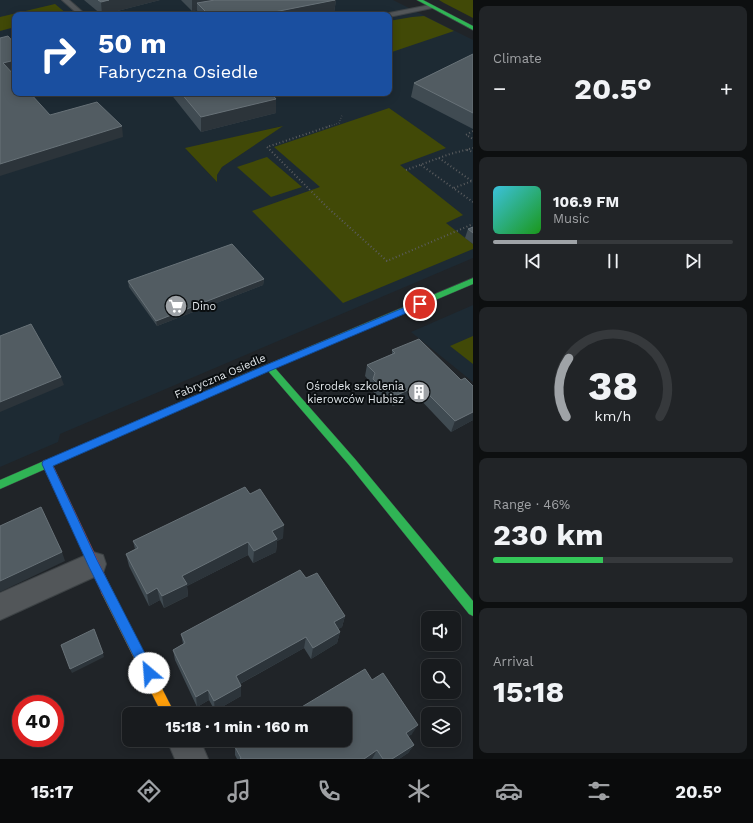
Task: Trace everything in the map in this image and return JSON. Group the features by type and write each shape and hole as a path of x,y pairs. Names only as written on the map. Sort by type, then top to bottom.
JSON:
{"street":[{"path":"419,0 473,28"},
{"name":"Fabryczna Osiedle","path":"0,486 269,367 473,281"},
{"path":"269,367 352,462 473,610"},
{"path":"47,464 93,564 165,707"},
{"path":"0,607 93,564"},
{"path":"186,747 192,759"}],"lane":[{"path":"65,0 79,12"},
{"path":"392,14 430,7"},
{"path":"205,12 220,9"}],"path":[{"path":"342,115 339,122 267,147 328,208 386,261 473,224"},
{"path":"473,131 466,135 473,139"},
{"path":"406,170 473,148"},
{"path":"467,150 473,152"},
{"path":"439,158 472,181"},
{"path":"421,164 473,202"},
{"path":"454,188 472,181"}],"shaded area":[{"path":"0,0 393,0 473,40 473,258 60,434 58,442 0,467","holes":["282,126 222,167 217,175 217,182 186,149"]},
{"path":"473,305 473,382 411,332"}],"green space":[{"path":"439,0 473,0 473,18 444,3"},
{"path":"55,4 65,12 21,12"},
{"path":"12,14 12,28 0,31 0,17"},
{"path":"424,16 454,31 392,52 392,20"},
{"path":"389,108 446,148 400,165 463,215 446,223 473,244 473,249 343,303 252,211 320,187 274,147"},
{"path":"283,126 222,167 217,175 217,182 185,148"},
{"path":"267,157 302,187 271,197 237,167"},
{"path":"473,336 473,364 450,346"}],"building":[{"path":"98,0 109,0 101,2"},
{"path":"215,0 335,0 274,12 206,12 197,3"},
{"path":"8,36 12,41 12,61 3,63 12,73 12,96 33,96 50,115 97,102 122,126 0,164 0,38"},
{"path":"473,54 473,113 414,83"},
{"path":"184,96 274,96 276,99 201,117"},
{"path":"473,227 473,233 468,229"},
{"name":"Dino","path":"232,244 264,279 156,321 128,281"},
{"path":"31,324 61,377 0,402 0,336"},
{"name":"Ośrodek szkolenia kierowców Hubisz","path":"419,339 461,380 465,378 473,386 473,412 455,421 419,385 395,396 387,387 380,386 373,379 375,373 367,365 395,353 392,350"},
{"path":"245,487 250,494 260,489 284,525 272,531 277,539 254,551 248,542 182,576 187,584 162,596 157,588 147,594 126,554 138,548 133,541"},
{"path":"41,507 62,552 0,581 0,526"},
{"path":"300,570 306,578 317,573 345,616 334,622 340,632 313,648 306,637 236,676 241,686 214,701 208,690 196,697 173,650 185,643 181,634"},
{"path":"94,629 103,653 70,669 61,645"},
{"path":"365,669 372,680 383,673 418,725 406,733 414,745 392,759 383,759 377,750 364,759 240,759 241,758 235,747 352,747 352,707 302,707"}],"traffic: fast":[{"path":"419,0 473,28"},
{"path":"0,485 269,367 473,281"},
{"path":"269,367 352,462 473,610"}],"traffic: slow":[{"path":"107,592 165,707"}],"traffic: jam":[{"path":"47,464 107,592"}],"place":[{"name":"Dino","path":"176,306"},
{"name":"Ośrodek szkolenia kierowców Hubisz","path":"419,392"}],"route":[{"path":"149,673 93,564 47,464 269,367 420,304"}]}
